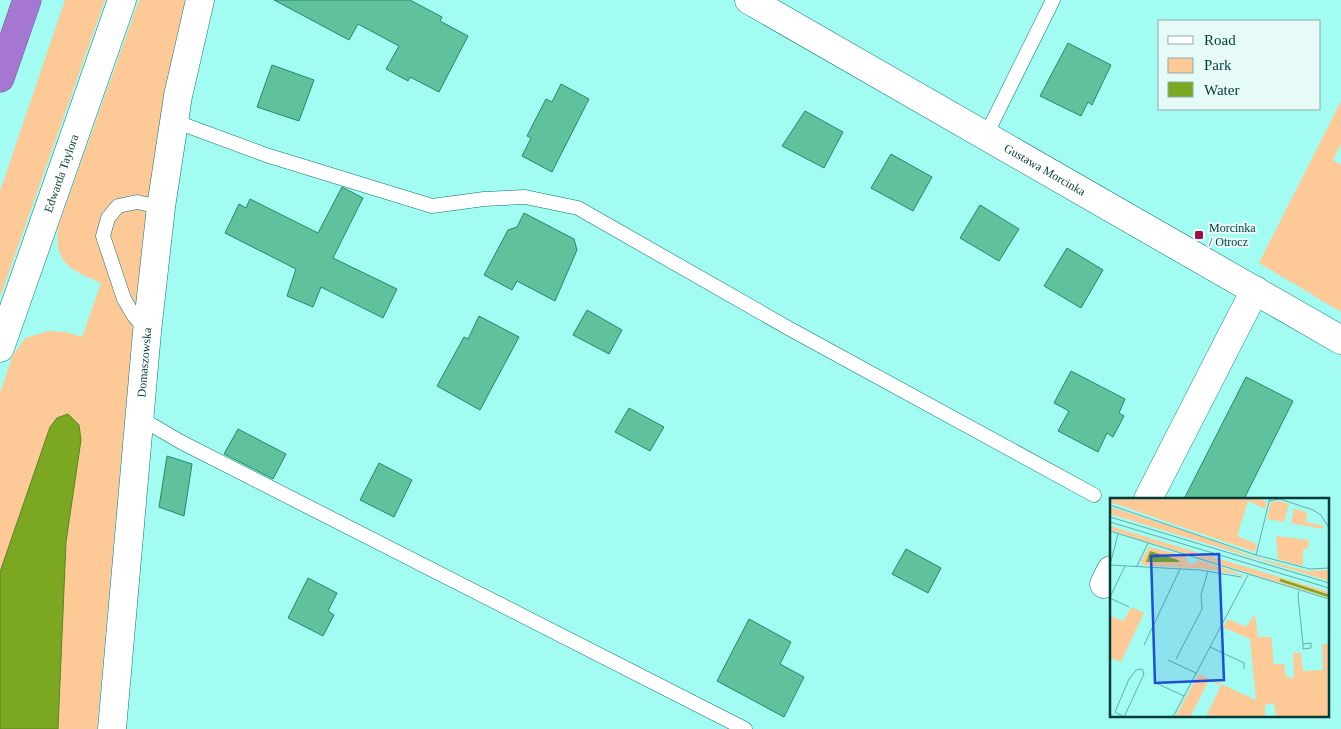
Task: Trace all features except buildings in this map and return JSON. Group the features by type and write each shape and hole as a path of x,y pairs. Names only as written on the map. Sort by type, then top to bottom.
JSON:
{"highway":[{"path":"0,78 27,0"}],"street":[{"name":"Edwarda Taylora","path":"0,348 122,0"},
{"name":"Domaszowska","path":"112,729 147,332 161,207 178,96 200,0"},
{"name":"Gustawa Morcinka","path":"749,0 1341,340"},
{"path":"1149,498 1255,290"}],"lane":[{"path":"986,136 1053,0"},
{"path":"174,121 266,156 432,206 484,199 525,197 578,208 782,324 1094,495"},
{"path":"147,332 134,316 124,299 103,236 108,218 118,206 137,202 161,207"},
{"path":"140,418 181,442 745,729"}],"green space":[{"path":"65,0 105,0 0,297 0,191"},
{"path":"139,0 185,0 157,136 140,274 127,394 97,729 0,729 0,393 12,357 25,338 49,331 66,332 82,337 101,283 73,269 62,258 57,240 58,227"},
{"path":"1341,101 1341,144 1333,160 1341,165 1341,312 1259,263"}],"water":[{"path":"68,414 79,425 81,440 66,542 58,729 0,729 0,572 50,427 57,418"}],"place":[{"name":"Morcinka / Otrocz","path":"1199,235"}]}
